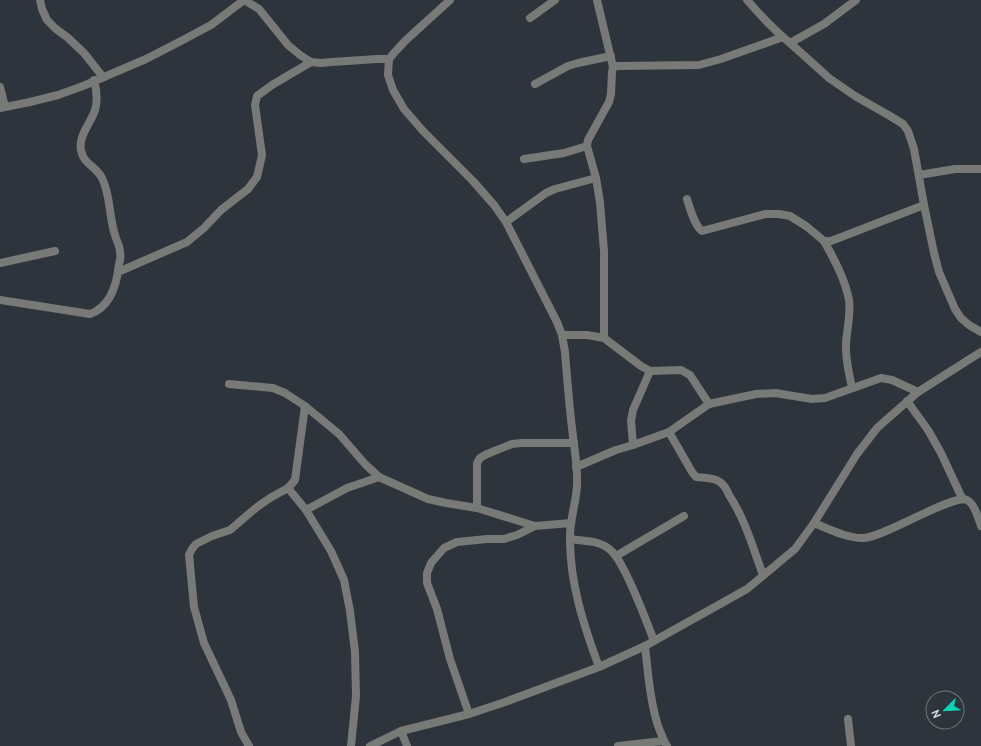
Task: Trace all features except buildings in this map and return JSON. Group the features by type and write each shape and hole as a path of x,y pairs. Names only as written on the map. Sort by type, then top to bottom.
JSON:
{"street":[{"path":"40,0 42,9 48,20 56,29 84,53 102,77"},
{"path":"0,87 2,108 58,95 146,59 181,42 211,25 244,0 259,9 288,45 311,62 321,63 389,60"},
{"path":"450,0 394,53 389,60 388,75 393,90 404,109 423,131 473,181 494,205 506,222 557,322 562,335 565,352 577,486 571,524 571,562 574,582 586,631 599,667"},
{"path":"530,18 555,0"},
{"path":"597,0 613,67 609,102 586,146 596,178 600,202 604,251 604,338"},
{"path":"747,0 760,15 829,78 903,124 908,131 914,149 924,205 939,272 955,309 961,318 981,332"},
{"path":"613,67 699,65 721,59 787,40 824,24 856,0"},
{"path":"535,84 568,66 611,56"},
{"path":"118,272 187,242 204,228 221,210 248,190 257,177 262,155 254,106 257,96 272,85 311,62"},
{"path":"0,300 90,314 101,308 108,300 116,285 120,252 114,234 106,190 102,178 95,169 85,161 80,144 87,125 95,111 97,91 94,80"},
{"path":"524,158 564,153 586,146"},
{"path":"919,175 955,169 981,169"},
{"path":"506,222 546,193 555,189 596,178"},
{"path":"687,199 698,229 702,231 765,214 779,214 790,216 806,226 824,241 845,284 849,300 846,350 852,388"},
{"path":"824,241 831,241 924,205"},
{"path":"0,263 55,250"},
{"path":"562,335 587,335 604,338 650,371 681,370 690,375 709,404"},
{"path":"370,746 401,731 469,714 599,667 645,646 747,589 795,549 814,523 857,454 877,428 918,392 981,352"},
{"path":"633,445 631,422 633,410 650,371"},
{"path":"576,467 616,450 669,432 709,404 756,394 775,393 812,399 825,398 881,378 892,380 918,392"},
{"path":"229,384 273,388 285,393 305,406 339,434 364,464 379,477 428,499 477,508 535,526 571,524"},
{"path":"907,401 935,442 962,498"},
{"path":"249,746 241,732 231,700 204,643 194,607 189,555 192,548 196,544 212,536 230,530 257,507 288,488 295,480 305,406"},
{"path":"669,432 696,477 714,479 721,483 727,490 736,504 763,575"},
{"path":"477,508 477,463 480,458 512,444 574,444"},
{"path":"306,510 347,488 379,477"},
{"path":"288,488 306,510 331,552 344,580 348,598 355,652 356,696 351,746"},
{"path":"814,523 853,538 865,538 879,534 946,503 962,498 968,500 974,507 981,526"},
{"path":"616,556 684,516"},
{"path":"469,714 450,659 427,583 427,573 431,563 444,548 457,542 504,539 517,535 535,526"},
{"path":"570,539 601,544 609,548 616,556 631,584 654,641"},
{"path":"618,746 665,743 650,698 645,646"},
{"path":"848,718 850,746"},
{"path":"401,731 407,746"}]}
